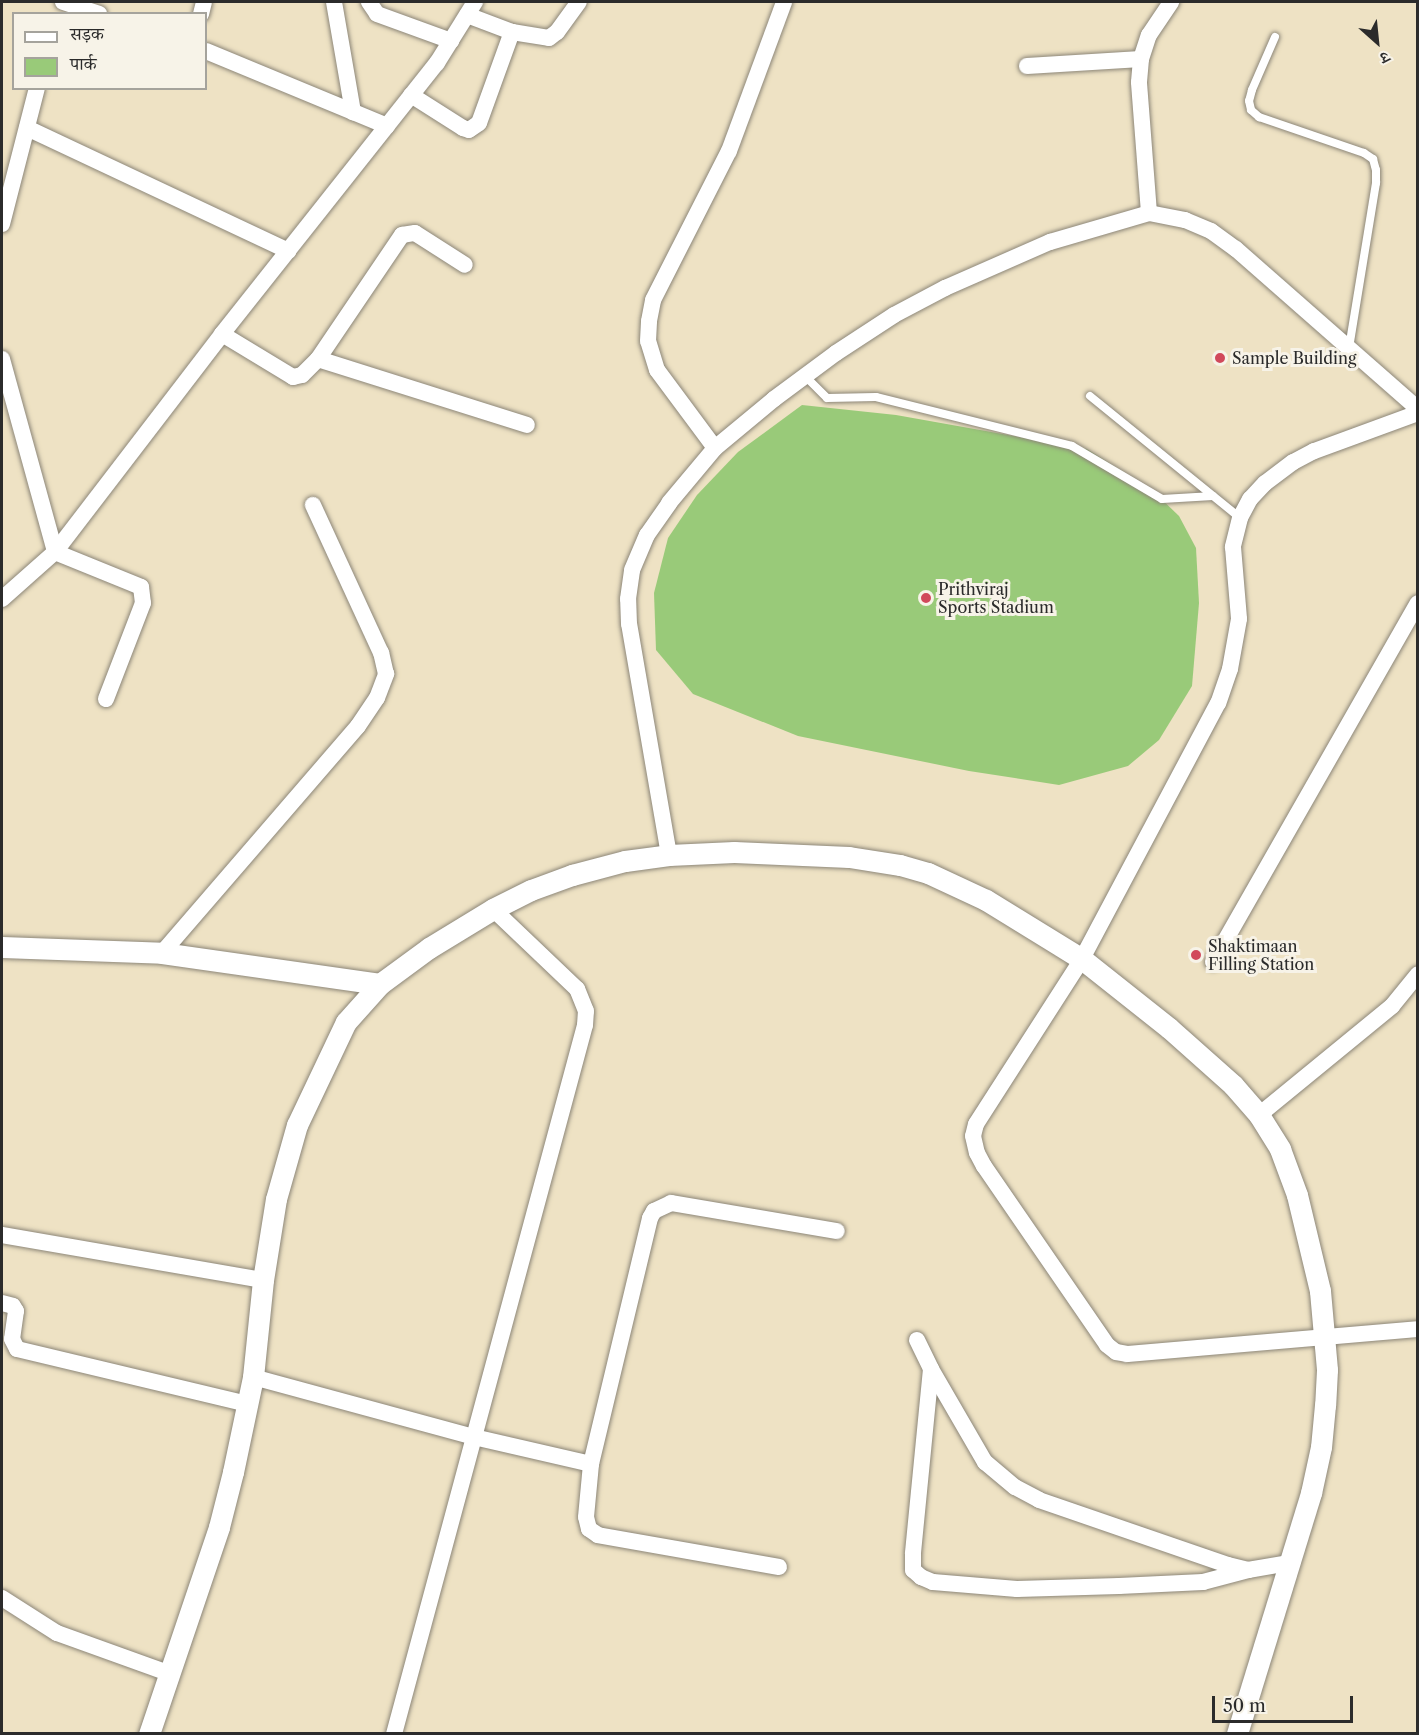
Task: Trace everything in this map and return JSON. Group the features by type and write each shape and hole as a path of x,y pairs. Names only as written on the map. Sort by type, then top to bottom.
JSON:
{"street":[{"path":"61,2 93,12"},
{"path":"334,2 353,112"},
{"path":"369,2 377,14 452,41"},
{"path":"2,599 55,552 222,334 411,95 452,41 471,8 512,32 549,38 557,32 579,2"},
{"path":"715,448 657,370 648,341 652,300 729,151 784,2"},
{"path":"1149,213 1139,82 1141,59 1149,35 1171,2"},
{"path":"411,95 463,128 469,130 474,127 479,123 512,32"},
{"path":"207,51 387,126"},
{"path":"1027,66 1141,59"},
{"path":"2,224 36,90"},
{"path":"27,128 288,251"},
{"path":"669,855 631,636 628,599 632,570 646,535 669,503 715,448 805,376 894,315 945,288 1050,242 1149,213 1185,220 1211,231 1236,249 1350,347 1418,411 1314,451 1293,462 1265,483 1250,499 1240,518 1233,547 1239,598 1237,640 1218,703 1082,958 976,1124 975,1145 984,1166 1107,1345 1116,1352 1128,1354 1418,1329"},
{"path":"222,334 292,377 302,375 318,359 402,235 415,233 465,265"},
{"path":"2,359 55,552"},
{"path":"318,359 527,425"},
{"path":"162,953 358,726 377,698 386,674 381,653 313,505"},
{"path":"55,552 134,582 141,587 143,603 106,699"},
{"path":"1213,962 1418,603"},
{"path":"149,1734 219,1527 253,1377 263,1280 276,1199 297,1125 346,1022 380,984 429,948 493,909 531,890 572,875 625,861 669,855 734,852 849,857 900,865 928,873 986,900 1082,958 1169,1028 1233,1085 1259,1114 1280,1149 1297,1195 1320,1291 1327,1370 1321,1447 1311,1492 1238,1734"},
{"path":"394,1734 582,1036 586,1011 577,989 493,909"},
{"path":"2,947 162,953 380,984"},
{"path":"1259,1114 1392,1006 1418,974"},
{"path":"779,1567 598,1535 589,1529 585,1517 591,1464 650,1218 654,1211 670,1203 837,1231"},
{"path":"2,1235 263,1280"},
{"path":"2,1303 13,1306 16,1311 13,1344 25,1352 248,1404"},
{"path":"917,1340 931,1369 985,1462 1014,1488 1040,1500 1248,1570"},
{"path":"931,1369 913,1554 913,1570 921,1577 933,1582 1017,1589 1119,1587 1203,1582 1248,1570 1288,1563"},
{"path":"253,1377 474,1437 591,1464"},
{"path":"2,1598 57,1633 171,1674"}],"lane":[{"path":"1275,37 1252,90 1249,100 1251,110 1259,117 1364,153 1373,159 1376,170 1377,183 1350,347"},
{"path":"805,376 827,398 876,397 1072,446 1162,499 1213,496"},
{"path":"1090,396 1240,518"}],"green space":[{"name":"Prithviraj Sports Stadium","path":"802,405 896,415 1087,449 1152,490 1179,516 1196,548 1199,603 1192,686 1159,740 1128,766 1059,785 969,771 798,736 693,694 656,650 654,593 668,538 697,495 738,452"}],"place":[{"name":"Sample Building","path":"1220,358"},
{"name":"Prithviraj Sports Stadium","path":"926,598"},
{"name":"Shaktimaan Filling Station","path":"1196,955"}]}
